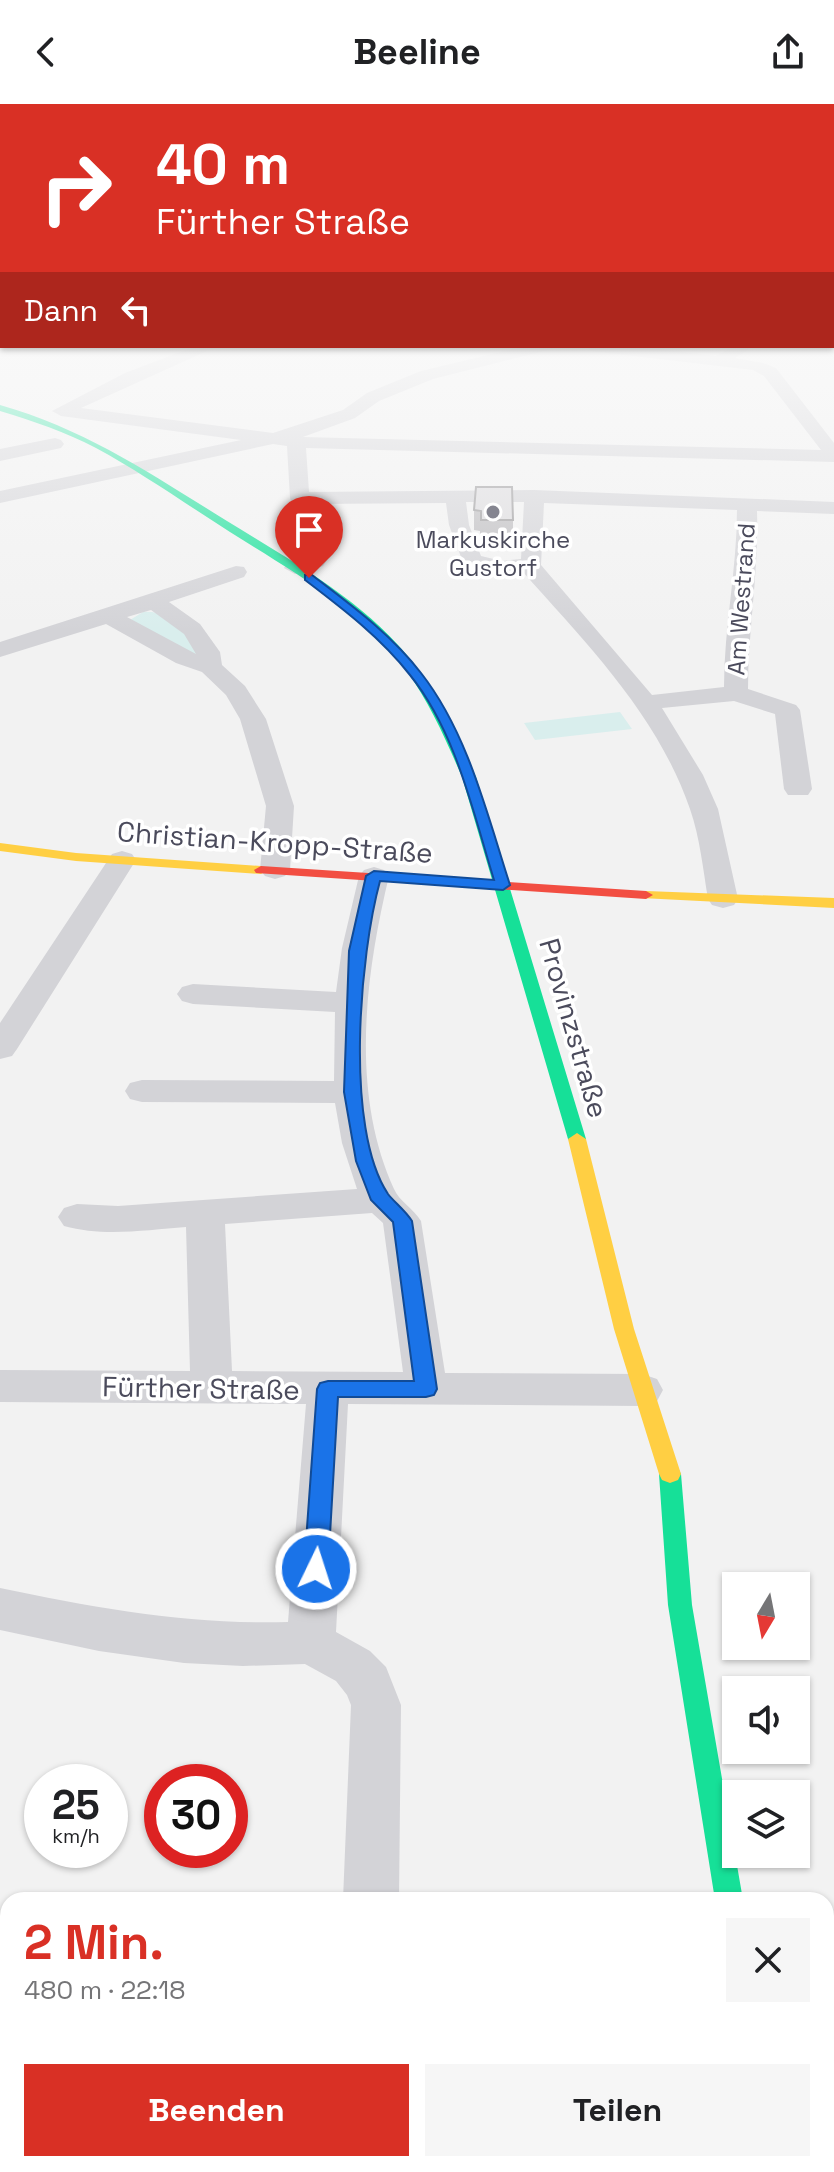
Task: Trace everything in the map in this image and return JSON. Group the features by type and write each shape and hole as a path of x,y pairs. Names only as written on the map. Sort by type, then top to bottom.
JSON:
{"street":[{"name":"Provinzstraße","path":"83,439 295,568 371,626 417,675 447,726 469,777 503,885 576,1135 642,1390 669,1468 680,1605 728,1892"},
{"path":"261,439 296,443 834,455"},
{"path":"0,497 276,439"},
{"path":"821,439 834,455"},
{"path":"295,568 313,562 320,555 300,498 296,443"},
{"path":"0,455 55,444"},
{"path":"455,495 460,528 473,561 487,566 529,565"},
{"path":"300,498 534,496 834,514"},
{"path":"529,565 533,559 534,496"},
{"path":"747,508 834,508"},
{"name":"Am Westrand","path":"736,693 736,636 748,558 747,508"},
{"path":"529,565 593,638 644,703 682,762 699,797 711,836 723,899"},
{"path":"0,650 154,602 167,593 236,572"},
{"path":"154,602 192,629 208,652 210,667"},
{"path":"108,616 184,658 210,667 236,691 261,738 282,818 275,870"},
{"name":"Am Westrand","path":"644,703 736,693 787,710 798,789"},
{"name":"Christian-Kropp-Straße","path":"0,847 122,860 723,899 834,903"},
{"path":"0,1049 122,860"},
{"path":"374,876 356,951 353,1092 361,1146 381,1200 402,1221 426,1389"},
{"path":"193,994 353,1003"},
{"path":"142,1091 353,1092"},
{"path":"77,1217 118,1219 381,1200"},
{"path":"205,1213 212,1388"},
{"name":"Fürther Straße","path":"0,1386 642,1390"},
{"path":"311,1643 328,1389"},
{"path":"0,1609 99,1630 184,1642 243,1645 311,1643 353,1666 368,1683 376,1705 371,1892"}],"shaded area":[{"path":"143,612 153,612 172,621 207,661 130,620"},
{"path":"620,712 632,729 535,740 524,723"}],"building":[{"path":"476,487 512,487 513,520 481,520 481,511 474,510"}],"traffic: fast":[{"path":"83,439 279,558 337,598 371,626 410,666 447,726 469,777 577,1139"},
{"path":"670,1474 680,1605 728,1892"}],"traffic: slow":[{"path":"0,847 76,857 261,870"},
{"path":"646,895 834,903"},
{"path":"577,1139 624,1329 670,1474"}],"traffic: jam":[{"path":"261,870 646,895"}],"place":[{"name":"Markuskirche Gustorf","path":"493,512"}],"route":[{"path":"309,578 371,626 417,675 454,740 503,885 374,876 366,904 356,951 353,1003 356,1120 365,1161 381,1200 397,1212 402,1221 426,1389 328,1389 316,1569"}]}
